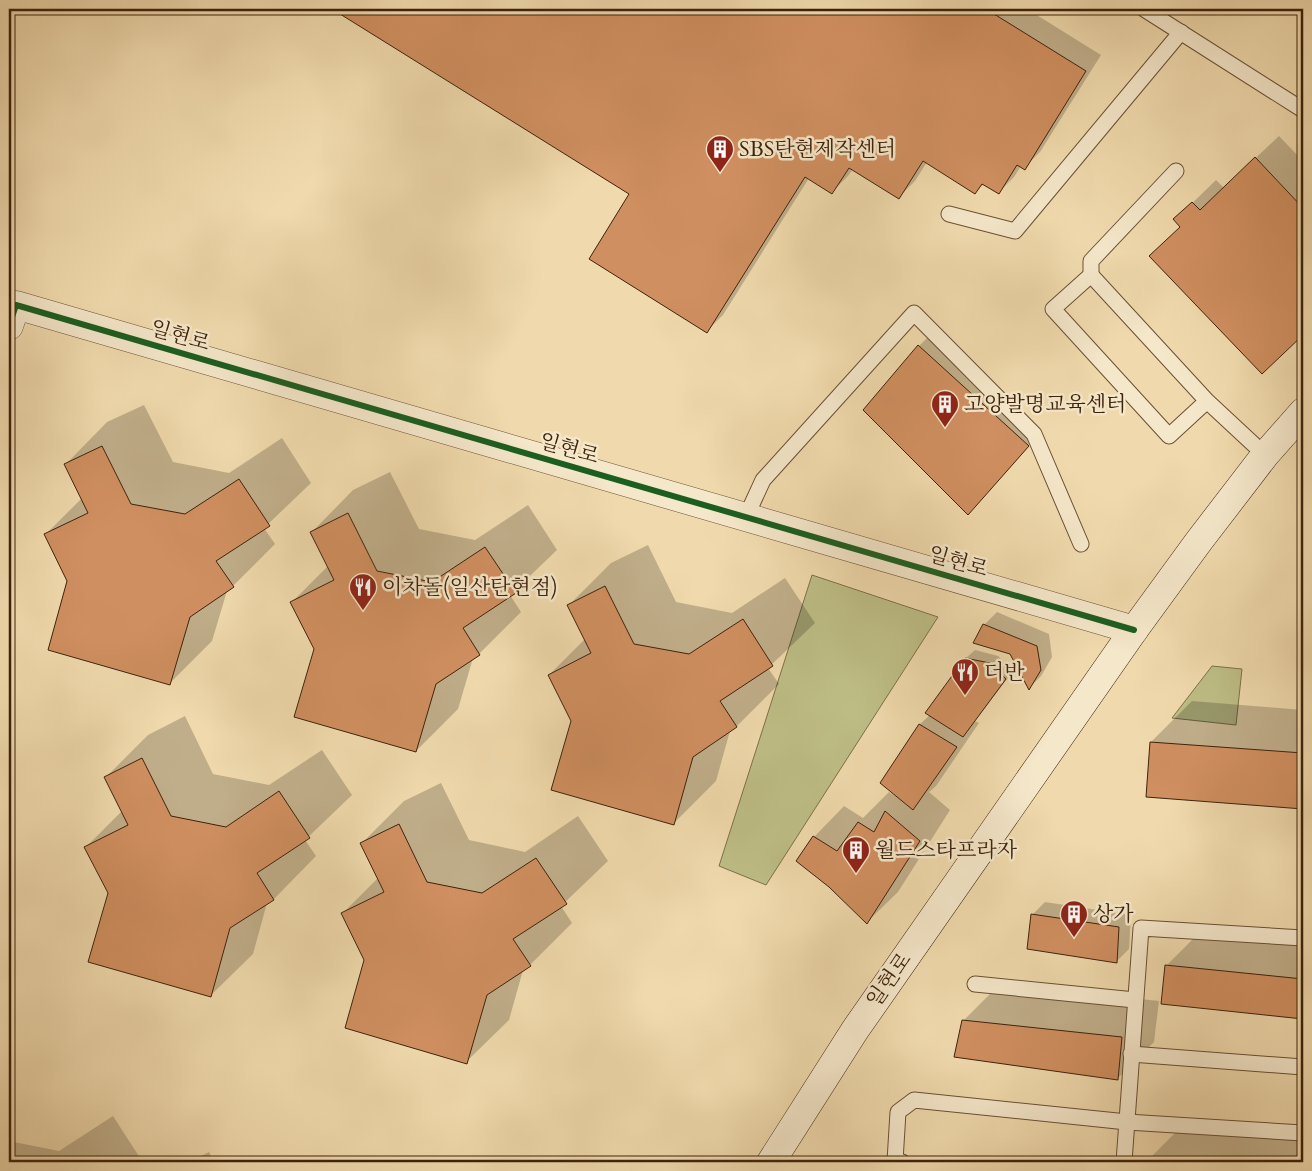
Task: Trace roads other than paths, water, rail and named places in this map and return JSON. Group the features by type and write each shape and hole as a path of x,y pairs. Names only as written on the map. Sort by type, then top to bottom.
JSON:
{"street":[{"name":"일현로","path":"9,326 16,305 1134,630"},
{"name":"일현로","path":"772,1162 855,1030 1134,630 1264,455 1303,412"}],"lane":[{"path":"1144,9 1303,110"},
{"path":"949,214 1015,231 1181,32"},
{"path":"1176,171 1091,261 1091,275 1207,401 1264,455"},
{"path":"1091,275 1053,309 1169,436 1207,401"},
{"path":"746,517 763,480 914,313 1034,434 1081,544"},
{"path":"1124,1162 1141,928 1303,938"},
{"path":"975,984 1136,1000"},
{"path":"1132,1054 1303,1068"},
{"path":"902,1162 895,1161 898,1112 914,1100 1127,1122 1303,1133"}],"place":[{"name":"SBS탄현제작센터","path":"720,173"},
{"name":"고양발명교육센터","path":"945,428"},
{"name":"이차돌(일산탄현점)","path":"363,611"},
{"name":"더반","path":"965,696"},
{"name":"월드스타프라자","path":"856,874"},
{"name":"상가","path":"1074,938"}]}
